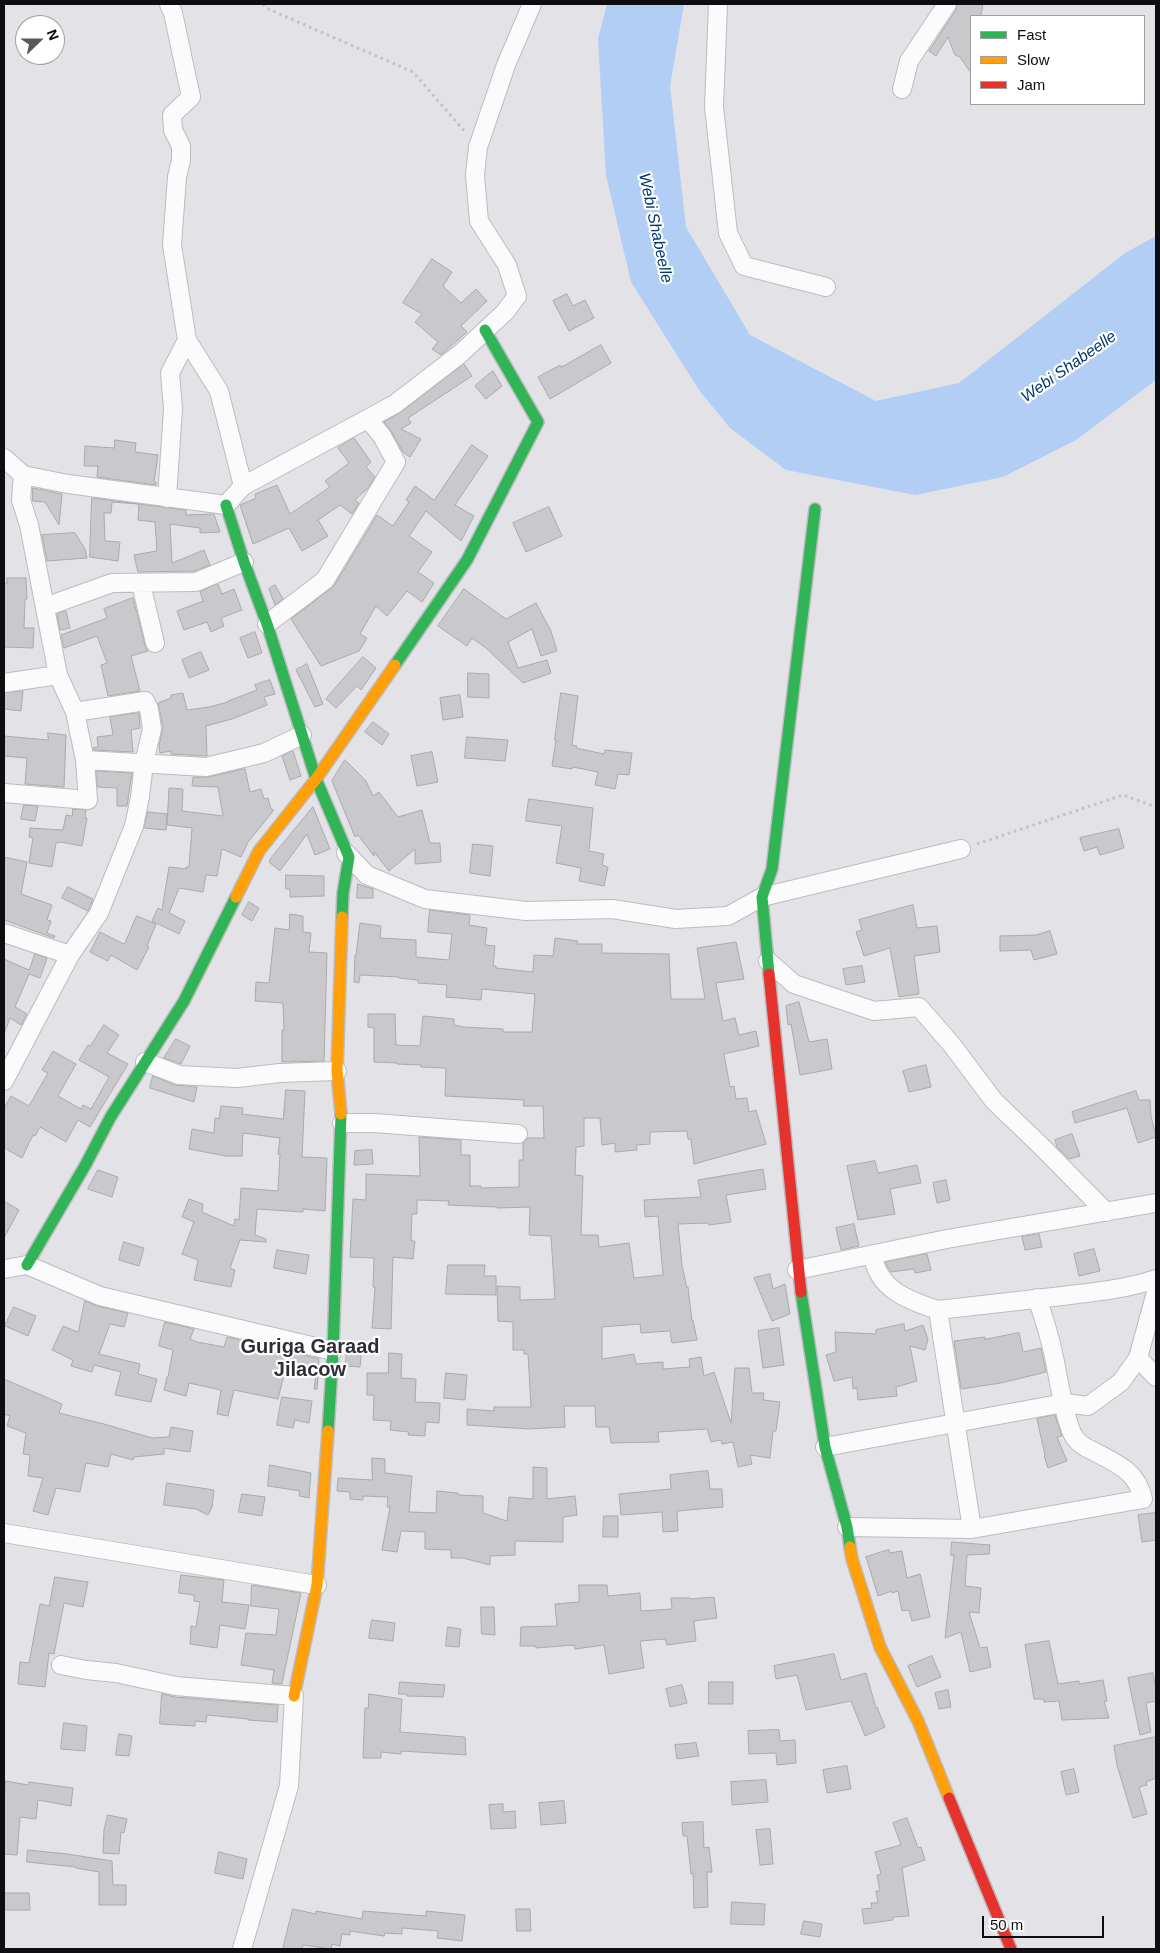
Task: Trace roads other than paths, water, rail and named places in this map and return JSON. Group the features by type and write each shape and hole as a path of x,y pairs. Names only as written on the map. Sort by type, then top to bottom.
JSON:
{"street":[{"path":"169,4 173,13 191,97 172,115 173,130 181,146 172,245 188,340 219,391 243,486"},
{"path":"226,505 243,486 395,404 460,354 505,312 517,296 507,265 479,221 475,175 478,148 506,65 532,4"},
{"path":"718,4 714,107 728,233 744,266 826,286"},
{"path":"902,89 909,61 947,4"},
{"path":"26,1265 86,1164 110,1118 184,1001 259,851 316,779 467,560 538,422 485,330"},
{"path":"167,498 173,409 170,373 188,340"},
{"path":"267,624 325,580 396,462 370,418"},
{"path":"4,458 23,475 68,484 226,505"},
{"path":"4,793 88,800 85,760 75,712 58,675 29,525 20,500 23,475"},
{"path":"226,505 244,562 267,624 316,779 349,857 343,893 338,1071 342,1123 333,1352 316,1585 294,1696 290,1786 242,1949"},
{"path":"815,509 772,869 762,897 797,1270 825,1447 847,1527 852,1559 880,1647 918,1721 1011,1949"},
{"path":"45,607 112,583 196,582 244,562"},
{"path":"141,584 155,643"},
{"path":"4,683 58,675"},
{"path":"6,1073 70,955 99,913 134,826 140,798 144,763 152,729 149,709 145,701 75,712"},
{"path":"85,760 206,767 264,753 302,735"},
{"path":"346,853 367,875 425,899 526,910 612,909 676,919 728,916 762,897 961,849"},
{"path":"4,933 70,955"},
{"path":"768,961 794,984 874,1011 919,1007 952,1045 994,1101 1106,1212"},
{"path":"145,1062 179,1074 237,1078 280,1073 338,1071"},
{"path":"342,1123 374,1123 518,1134"},
{"path":"797,1270 947,1239 1156,1203"},
{"path":"873,1255 874,1265 885,1283 898,1295 938,1310 1136,1285 1156,1279"},
{"path":"4,1269 26,1265 100,1296 333,1352"},
{"path":"825,1447 1064,1403 1088,1406 1121,1382 1138,1358 1156,1292"},
{"path":"847,1527 972,1529 1150,1499 1135,1477 1118,1464 1081,1445 1074,1437 1064,1403 1054,1356 1037,1298"},
{"path":"938,1310 972,1529"},
{"path":"1138,1358 1156,1377"},
{"path":"4,1533 316,1585"},
{"path":"61,1665 116,1673 176,1686 294,1696"}],"water":[{"name":"Webi Shabeelle","path":"607,4 684,4 670,86 686,227 750,335 876,401 959,383 1125,253 1156,236 1156,380 1076,440 1003,477 915,495 786,470 730,428 699,390 631,282 606,175 598,39"}],"district":[{"name":"Guriga Garaad Jilacow","path":"310,1358"}]}
